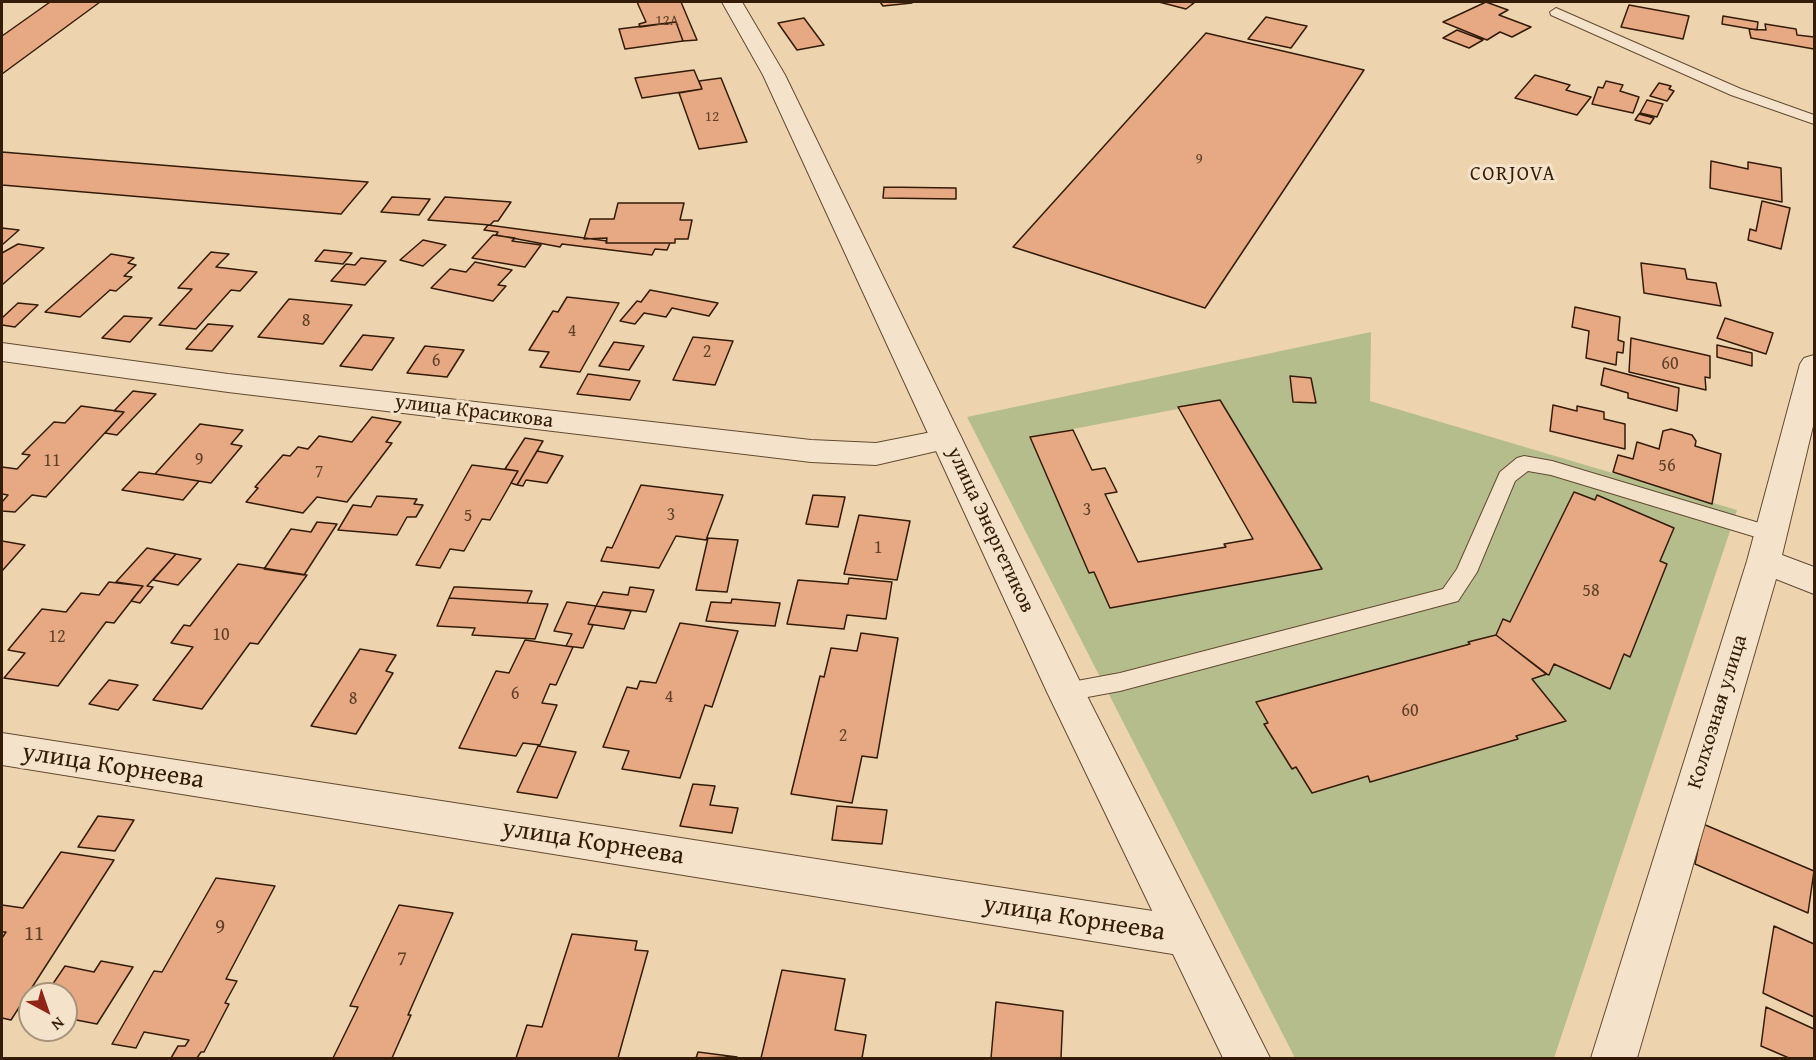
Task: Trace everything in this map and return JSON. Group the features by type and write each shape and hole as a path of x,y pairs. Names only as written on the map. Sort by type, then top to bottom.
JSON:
{"street":[{"name":"улица Энергетиков","path":"732,2 774,75 1066,692 1247,1059"},
{"name":"улица Красикова","path":"2,352 228,383 811,451 876,454 947,439"},
{"name":"Колхозная улица","path":"1614,1059 1766,547 1815,364"},
{"path":"1766,547 1815,581"},
{"name":"улица Корнеева","path":"2,749 1185,936"}],"lane":[{"path":"1556,12 1736,92 1815,120"},
{"path":"1066,692 1120,682 1450,595 1466,572 1507,477 1524,463 1552,468 1766,547"}],"green space":[{"path":"1371,332 1370,401 1737,510 1554,1058 1295,1058 967,417","holes":["1220,401 1321,569 1110,608 1094,572 1089,573 1031,437"]}],"building":[{"path":"50,2 100,2 2,74 2,36"},
{"path":"637,2 681,2 697,40 683,41 676,22 640,27 639,24 646,22"},
{"path":"880,2 911,2 912,3 883,6"},
{"path":"1159,2 1188,2 1194,3 1186,9"},
{"path":"1486,2 1508,10 1499,15 1531,27 1512,37 1500,32 1487,40 1443,22"},
{"path":"1629,5 1689,16 1683,39 1621,27"},
{"path":"1723,16 1758,22 1757,30 1722,24"},
{"path":"1266,17 1307,26 1291,48 1248,39"},
{"path":"804,18 824,45 797,50 778,23"},
{"path":"676,22 683,41 625,49 619,29"},
{"path":"1765,24 1796,29 1797,35 1814,37 1814,49 1751,38 1749,29 1766,30"},
{"path":"1457,30 1483,40 1469,48 1443,38"},
{"path":"1206,33 1364,70 1205,308 1013,247"},
{"path":"694,70 702,89 642,98 635,78"},
{"path":"1535,75 1570,85 1566,90 1591,97 1577,115 1515,98"},
{"path":"721,78 747,142 699,149 679,93 702,89 699,81"},
{"path":"1606,81 1623,85 1620,91 1639,97 1633,113 1592,104 1598,87 1603,88"},
{"path":"1659,83 1671,86 1669,89 1674,91 1667,101 1650,96"},
{"path":"1647,100 1663,104 1657,117 1640,113"},
{"path":"1639,114 1654,118 1650,124 1635,120"},
{"path":"2,152 368,182 341,214 2,185"},
{"path":"1711,161 1748,169 1748,162 1781,168 1782,202 1710,188"},
{"path":"884,187 956,188 956,199 883,198"},
{"path":"392,197 430,199 419,215 381,212"},
{"path":"445,197 511,202 498,221 490,225 428,220"},
{"path":"1762,201 1790,208 1781,249 1748,240 1750,229 1756,231"},
{"path":"618,203 684,203 680,220 692,220 688,239 675,239 675,243 606,243 607,238 584,239 590,219 614,219"},
{"path":"488,225 607,241 606,243 670,243 667,250 655,249 652,255 562,244 560,247 496,235 498,232 484,230"},
{"path":"2,228 19,230 2,245"},
{"path":"493,235 515,238 512,241 541,245 525,267 472,258"},
{"path":"423,240 446,245 423,266 400,260"},
{"path":"18,244 44,248 2,285 2,253"},
{"path":"324,250 352,253 343,264 315,261"},
{"path":"211,252 229,254 216,267 257,272 240,291 231,290 196,329 159,325 192,289 178,288"},
{"path":"111,254 134,258 128,263 136,265 124,276 132,277 116,291 110,290 80,317 45,312"},
{"path":"361,258 386,261 365,285 331,281 346,264 355,265"},
{"path":"475,262 512,270 498,285 506,286 493,301 431,288 450,269 466,272"},
{"path":"1641,263 1685,269 1687,279 1716,283 1721,306 1644,293"},
{"path":"650,290 718,303 709,316 672,308 666,317 644,313 635,324 620,321 637,301 641,302"},
{"path":"567,297 619,303 580,372 540,367 549,352 529,350 553,311 558,312"},
{"path":"289,299 352,305 323,344 258,337"},
{"path":"18,303 38,305 15,327 2,325 2,318"},
{"path":"1575,307 1620,317 1618,340 1624,342 1623,353 1617,352 1616,365 1586,358 1589,331 1572,327"},
{"path":"124,316 152,318 130,342 102,338"},
{"path":"1725,318 1773,333 1766,354 1717,338"},
{"path":"208,324 233,326 212,351 186,349"},
{"path":"363,335 394,338 372,370 340,366"},
{"path":"693,337 733,341 715,385 673,380"},
{"path":"1631,338 1710,356 1710,378 1705,377 1706,390 1629,372"},
{"path":"614,342 644,346 629,370 599,366"},
{"path":"1717,345 1752,353 1752,366 1717,357"},
{"path":"425,346 464,350 447,377 407,373"},
{"path":"1604,368 1679,388 1677,411 1628,398 1628,393 1601,385"},
{"path":"588,374 640,381 630,400 577,394"},
{"path":"1290,376 1311,378 1316,403 1293,402"},
{"path":"133,391 156,394 117,435 105,433 124,412 114,411"},
{"path":"1220,400 1322,569 1110,608 1094,572 1089,573 1030,437 1073,430 1092,470 1105,468 1117,492 1105,494 1138,562 1226,547 1224,544 1253,539 1178,407"},
{"path":"1553,405 1577,411 1577,406 1604,412 1604,419 1625,424 1625,449 1550,431"},
{"path":"81,406 124,412 46,497 32,495 15,512 2,511 2,502 8,495 2,494 2,467 17,469 30,455 22,454 54,422 65,423"},
{"path":"372,417 401,422 386,442 392,443 347,502 317,497 303,513 246,502 258,488 255,487 283,455 290,456 298,447 308,449 319,436 352,442"},
{"path":"200,424 243,430 231,444 242,446 211,483 155,474"},
{"path":"1671,429 1692,435 1696,441 1695,446 1721,454 1712,504 1613,472 1618,455 1633,459 1637,442 1659,449 1663,431"},
{"path":"525,438 543,441 517,485 511,483 518,471 505,469"},
{"path":"537,451 563,456 547,483 526,480 523,486 517,485"},
{"path":"472,465 518,471 490,520 482,519 464,551 450,549 440,568 416,565"},
{"path":"139,472 199,481 183,500 122,490"},
{"path":"641,485 723,495 706,540 676,536 659,568 601,561 607,547 612,548"},
{"path":"1574,492 1595,500 1597,495 1674,528 1660,561 1667,564 1630,657 1624,654 1610,689 1554,664 1549,675 1546,674 1496,635 1503,619 1510,622"},
{"path":"813,495 845,497 838,527 806,524"},
{"path":"377,496 417,499 414,504 423,505 416,517 407,517 397,535 338,530 353,505 371,507"},
{"path":"859,515 910,521 897,580 844,574"},
{"path":"317,522 337,524 304,575 264,569 291,529 311,532"},
{"path":"708,538 738,540 727,592 696,590"},
{"path":"2,541 25,545 2,571"},
{"path":"147,548 176,554 147,586 153,587 140,603 131,601 143,586 116,582"},
{"path":"176,554 201,559 178,585 153,580"},
{"path":"238,564 307,575 258,644 250,643 202,709 153,700 193,647 171,643 184,625 190,626"},
{"path":"849,578 892,582 886,619 847,615 844,629 787,624 798,580 848,584"},
{"path":"109,582 143,586 114,623 106,622 58,686 4,678 25,653 8,650 42,609 66,612 81,593 99,595"},
{"path":"454,587 532,591 527,603 449,598"},
{"path":"630,587 654,590 646,612 596,606 603,592 628,595"},
{"path":"449,598 548,604 535,639 472,635 475,628 437,626"},
{"path":"732,599 780,603 775,626 706,621 711,602 731,603"},
{"path":"567,602 596,606 588,624 593,625 583,648 566,646 572,634 554,631"},
{"path":"596,606 631,611 624,629 588,624"},
{"path":"680,623 738,631 712,707 705,705 680,778 622,769 629,751 603,747 627,687 637,689 640,681 656,683"},
{"path":"861,633 898,638 877,758 862,756 852,803 791,794 820,676 824,677 831,648 857,651"},
{"path":"1496,635 1547,674 1532,679 1566,721 1516,736 1518,739 1370,782 1368,776 1312,793 1296,767 1292,769 1264,724 1268,723 1256,702 1470,644 1468,642"},
{"path":"525,640 573,647 556,685 550,684 542,703 557,705 540,745 523,743 516,756 459,748 496,671 509,673"},
{"path":"360,649 396,655 386,671 393,673 356,734 311,726"},
{"path":"109,680 138,685 118,710 89,704"},
{"path":"538,746 576,752 557,798 517,792"},
{"path":"693,784 715,786 710,805 738,808 732,833 680,826"},
{"path":"837,806 887,810 882,844 832,840"},
{"path":"98,816 134,820 115,851 78,847"},
{"path":"1703,824 1814,871 1808,913 1695,864"},
{"path":"61,852 114,860 35,982 18,982 18,1009 11,1020 2,1018 2,938 6,932 2,932 2,905 23,908"},
{"path":"216,878 275,886 226,979 237,981 225,1003 229,1004 204,1052 201,1052 197,1058 171,1058 178,1046 185,1046 189,1040 144,1032 136,1048 112,1044 154,971 162,972"},
{"path":"399,905 453,913 408,1015 411,1015 392,1058 333,1058 358,1007 350,1006"},
{"path":"1774,926 1814,944 1814,1017 1763,993"},
{"path":"572,934 637,941 635,950 648,951 618,1058 516,1058 527,1025 542,1027"},
{"path":"101,961 133,967 97,1024 78,1020 78,982 54,982 65,966 94,972"},
{"path":"782,970 845,979 835,1030 866,1035 862,1058 761,1058"},
{"path":"996,1002 1063,1011 1061,1058 991,1058"},
{"path":"1766,1007 1814,1029 1814,1058 1789,1058 1761,1046"},
{"path":"698,1052 737,1057 696,1058"}],"district":[{"name":"CORJOVA","path":"1513,175"}]}
